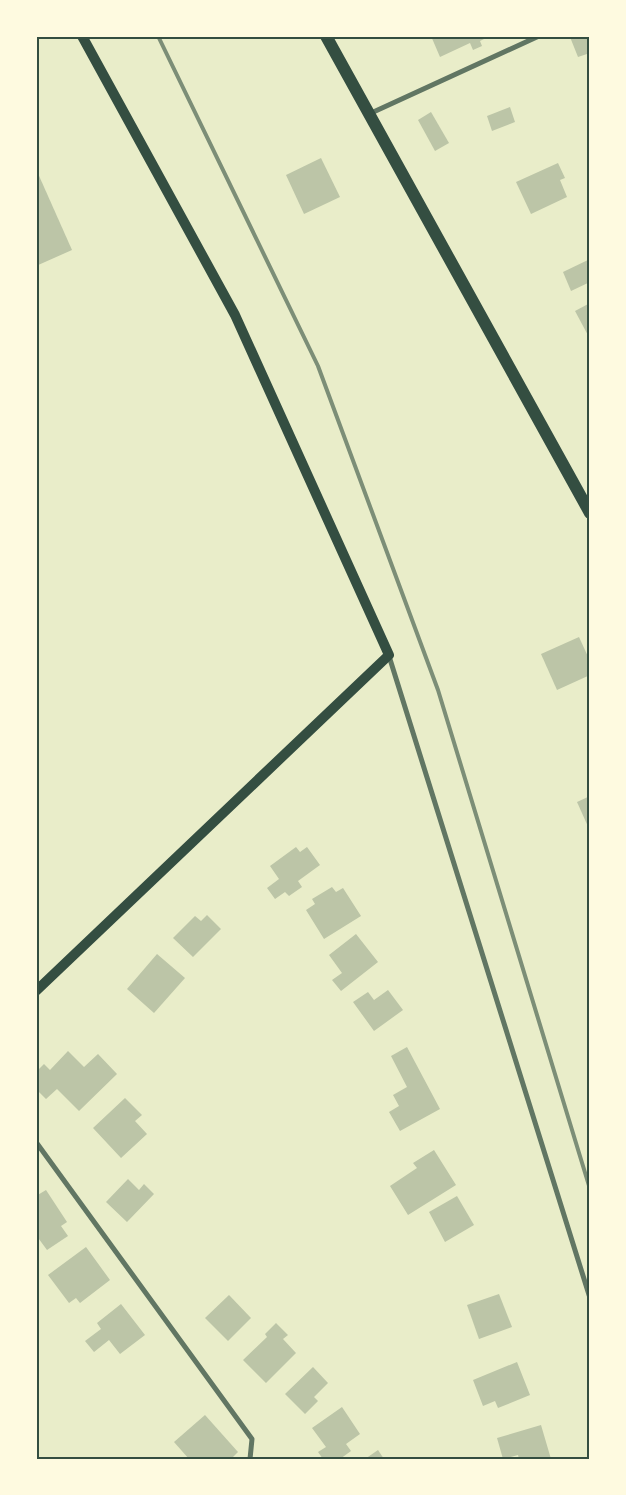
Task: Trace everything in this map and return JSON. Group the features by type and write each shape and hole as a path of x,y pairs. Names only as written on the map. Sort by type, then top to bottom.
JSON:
{"main road":[{"path":"36,991 389,655 235,315 82,36"},
{"path":"326,36 590,513"}],"street":[{"path":"369,114 539,36"},
{"path":"389,655 590,1298"},
{"path":"36,1142 252,1439 250,1459"}],"building":[{"path":"431,36 490,36 480,41 482,46 473,50 470,43 440,57"},
{"path":"590,36 590,60 587,54 578,57 570,37"},
{"path":"510,107 515,122 492,131 487,116"},
{"path":"431,112 449,143 435,151 418,120"},
{"path":"321,158 340,197 304,214 286,175"},
{"path":"558,163 565,178 560,180 567,197 531,214 516,182"},
{"path":"36,169 72,250 36,266"},
{"path":"590,259 590,282 571,291 563,272"},
{"path":"590,303 590,339 575,311"},
{"path":"579,637 590,661 590,675 557,690 541,654"},
{"path":"590,796 590,831 577,802"},
{"path":"296,847 300,852 307,847 320,865 298,881 302,887 289,896 285,892 275,899 267,888 279,879 270,866"},
{"path":"332,887 336,892 343,888 361,916 324,939 306,910 315,904 312,899"},
{"path":"207,915 221,929 193,957 173,938 195,916 201,921"},
{"path":"356,934 378,962 341,991 332,980 342,973 329,955"},
{"path":"157,954 185,978 154,1013 127,989"},
{"path":"388,990 403,1010 374,1031 353,1002 368,992 374,1000"},
{"path":"407,1047 440,1109 400,1131 389,1112 399,1106 393,1095 407,1087 391,1056"},
{"path":"68,1051 84,1067 98,1054 117,1074 79,1111 57,1089 46,1099 36,1089 36,1072 44,1064 50,1070"},
{"path":"125,1098 142,1115 135,1121 147,1134 121,1158 93,1128"},
{"path":"434,1150 456,1185 408,1215 390,1186 417,1168 413,1163"},
{"path":"128,1179 139,1190 144,1184 154,1194 127,1222 106,1202"},
{"path":"46,1190 67,1222 61,1226 68,1236 47,1250 36,1235 36,1196"},
{"path":"457,1196 474,1225 445,1242 429,1212"},
{"path":"86,1247 110,1280 80,1303 76,1298 69,1303 48,1275"},
{"path":"499,1294 512,1327 479,1339 467,1305"},
{"path":"229,1295 251,1318 228,1341 205,1318"},
{"path":"121,1304 145,1335 120,1354 109,1340 94,1352 85,1341 101,1329 97,1323"},
{"path":"276,1323 288,1335 283,1339 296,1353 266,1383 243,1360 267,1337 265,1334"},
{"path":"517,1362 530,1395 498,1408 495,1401 483,1406 473,1380"},
{"path":"313,1367 328,1383 314,1397 318,1401 305,1414 285,1394"},
{"path":"342,1407 360,1434 346,1444 351,1451 340,1459 323,1459 318,1452 326,1447 312,1428"},
{"path":"205,1415 238,1452 231,1459 189,1459 174,1442"},
{"path":"541,1425 551,1459 519,1459 518,1455 503,1459 497,1438"},
{"path":"378,1450 384,1459 365,1459"}],"railway":[{"path":"158,36 318,366 438,690 590,1189"}]}
